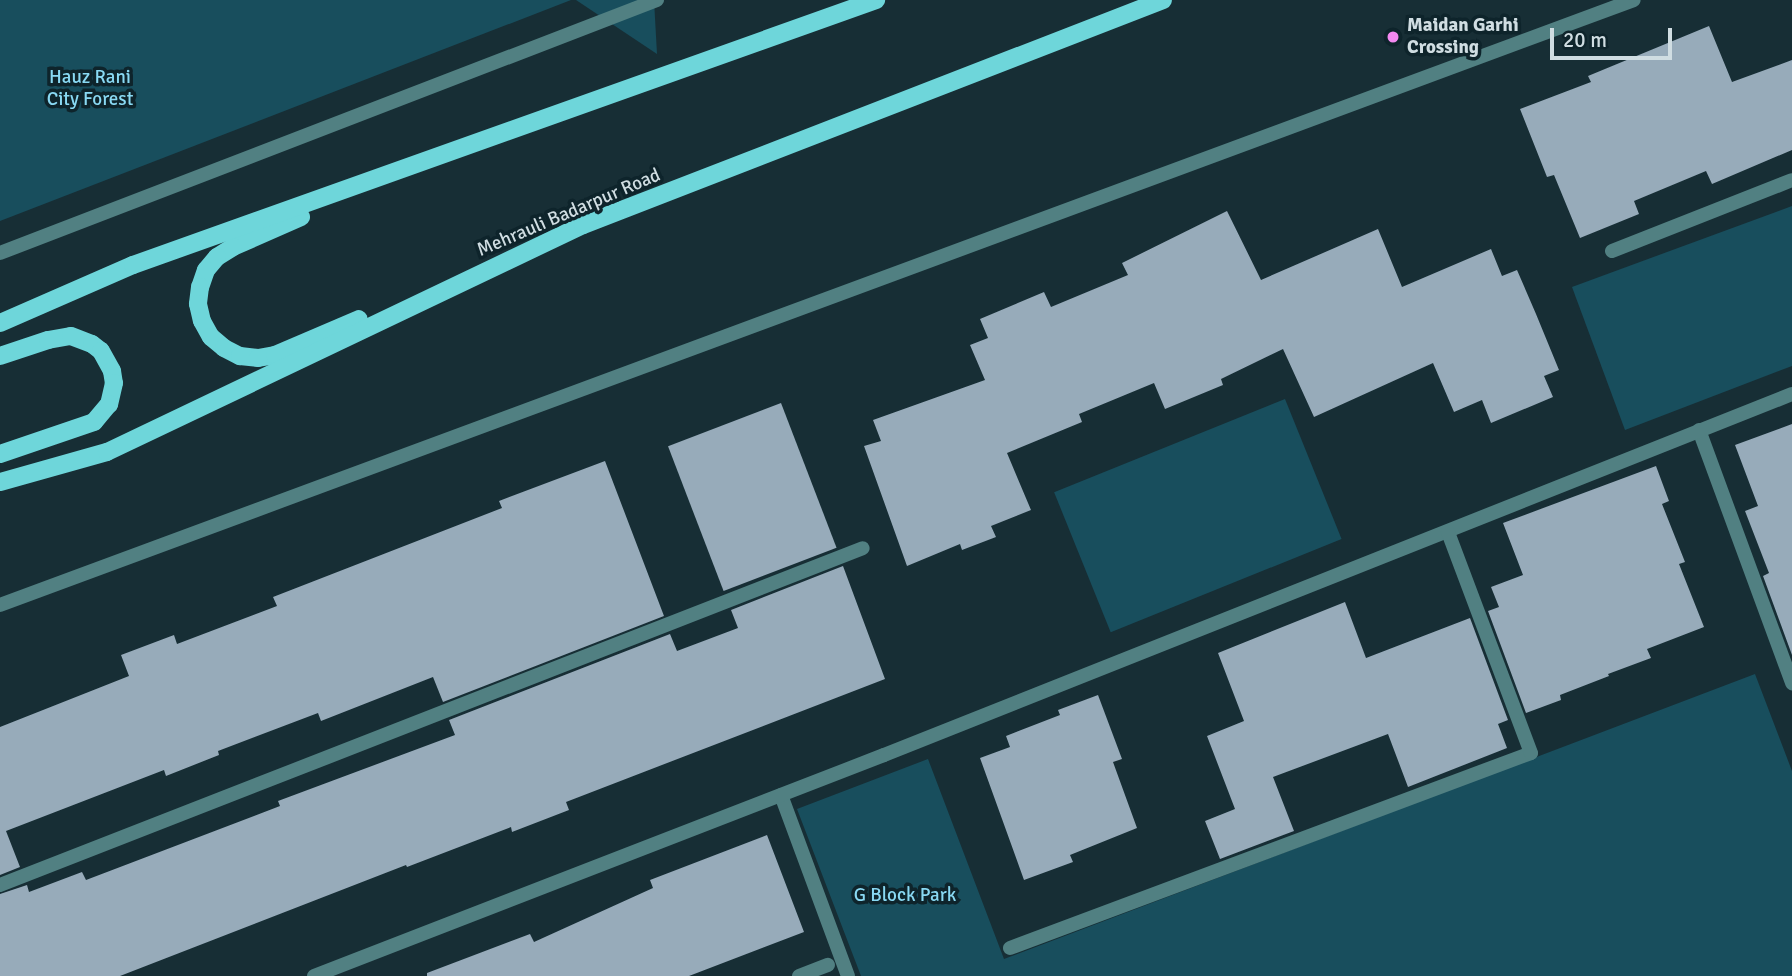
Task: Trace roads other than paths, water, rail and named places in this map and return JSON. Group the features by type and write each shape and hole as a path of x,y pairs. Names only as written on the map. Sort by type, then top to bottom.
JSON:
{"main road":[{"path":"0,323 133,265 876,0"},
{"name":"Mehrauli Badarpur Road","path":"0,482 107,452 583,225 1163,0"},
{"path":"429,160 233,247 218,257 206,270 199,296 202,321 211,337 240,356 258,358 275,355 583,225"},
{"path":"0,356 48,340 71,336 102,351 112,371 114,383 108,404 94,422 0,454"}],"street":[{"path":"0,253 657,0"},
{"path":"0,605 1634,0"},
{"path":"1612,251 1792,180"},
{"path":"314,976 884,755 1792,394"},
{"path":"1699,430 1792,683"},
{"path":"1010,947 1531,753 1448,531"},
{"path":"0,885 863,548"},
{"path":"781,795 848,976"},
{"path":"799,976 828,965"}],"place":[{"name":"Maidan Garhi Crossing","path":"1393,37"}],"park label":[{"name":"Hauz Rani City Forest","path":"90,89"},
{"name":"G Block Park","path":"905,896"}]}
